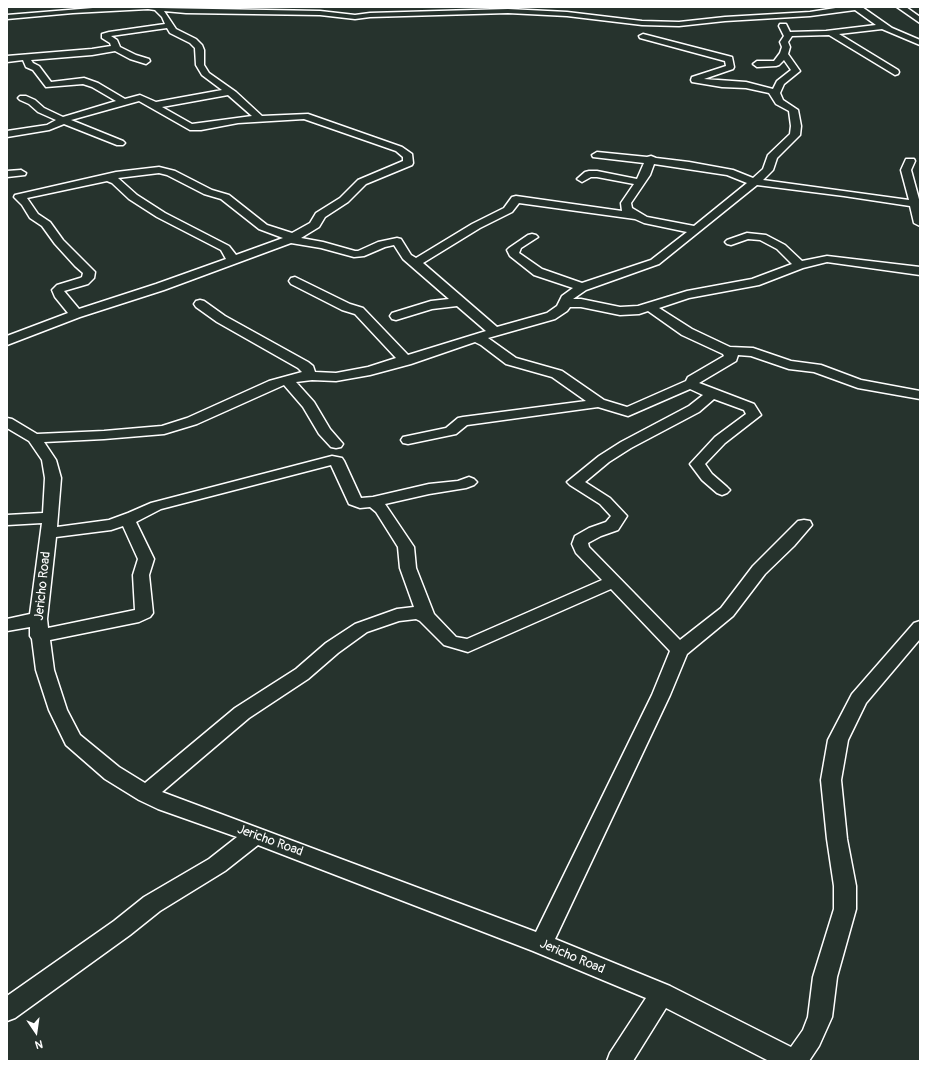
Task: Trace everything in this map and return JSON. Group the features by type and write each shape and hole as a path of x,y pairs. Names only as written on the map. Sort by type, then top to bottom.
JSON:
{"street":[{"path":"814,7 821,13"},
{"path":"7,17 68,9 157,8 186,11 320,13 355,17 425,11 508,11 567,14 642,23 679,24 725,19 821,13 857,7 889,30 920,43"},
{"path":"901,7 920,21"},
{"path":"905,7 919,8"},
{"path":"157,8 165,16 173,31 193,42 198,47 200,50 200,65 206,75 229,92 259,118"},
{"path":"757,64 776,63 784,54 786,48 784,42 787,39 787,34 781,16"},
{"path":"116,48 114,42 106,37 106,35 158,28 169,25"},
{"path":"787,34 830,32 884,26"},
{"path":"830,32 896,72"},
{"path":"643,36 729,59 730,67 695,80 722,84 746,85 775,93"},
{"path":"7,59 116,48 133,57 146,61"},
{"path":"775,93 780,83 796,71 784,54"},
{"path":"26,58 30,65 36,68 49,85 84,81 95,84 124,102"},
{"path":"153,105 229,92"},
{"path":"34,438 104,435 164,430 192,421 287,380 306,376 348,375 370,371 551,316 563,308 566,299 582,287 655,262 736,199 768,170 772,157 795,134 796,126 793,110 779,102 775,93"},
{"path":"23,98 32,102 41,110 62,120 120,143"},
{"path":"7,134 49,127 62,120 140,98 190,127 201,127 238,120 305,116 399,149 408,156 408,162 362,182 344,200 320,215 315,225 291,238 160,287 76,314 7,341"},
{"path":"597,154 651,160 729,172 754,182 844,193 916,198"},
{"path":"651,160 645,175 626,203 627,210 644,220 696,230"},
{"path":"910,161 906,170 916,198 920,224"},
{"path":"7,195 19,197 116,175 158,170 171,173 208,192 225,197 263,227 291,238 354,254 360,254 382,244 397,241 407,257 416,263 437,283 454,295 459,302 496,332"},
{"path":"7,174 21,173"},
{"path":"582,179 589,174 597,174 639,182"},
{"path":"108,178 116,181 133,197 161,215 225,248 233,260"},
{"path":"19,197 26,203 34,216 46,224 59,242 79,264 89,272 88,278 84,281 58,290 59,294 76,314"},
{"path":"416,263 476,226 508,210 516,199 636,216"},
{"path":"731,242 747,236 762,237 781,247 800,265"},
{"path":"532,237 517,246 513,250 514,254 538,272 582,287"},
{"path":"565,303 581,304 620,311 639,310 687,295 755,282 800,265 827,258 920,271 918,270 920,263"},
{"path":"295,281 346,307 359,311 406,361"},
{"path":"396,316 431,305 459,302"},
{"path":"200,304 222,319 303,365 310,373 306,376"},
{"path":"650,307 688,332 728,351 753,352 790,365 816,368 858,384 920,395"},
{"path":"475,338 486,342 511,361 557,374 599,403 628,412 692,383 693,380 731,358 731,354 728,351"},
{"path":"287,380 308,405 324,431 336,444"},
{"path":"692,383 695,387 749,408 754,415 720,440 697,464 707,477 722,490"},
{"path":"679,650 582,549 580,544 581,540 586,536 612,526 619,516 605,501 575,482 620,448 694,409 712,394"},
{"path":"408,440 451,431 463,421 599,403"},
{"name":"Jericho Road","path":"7,422 34,438 50,460 53,478 50,525 39,627 45,670 58,710 73,740 112,773 146,794 165,803 255,835 541,944 662,994 795,1061"},
{"path":"7,520 50,525 111,525 127,520 156,506 332,460 338,461 354,501 360,503 373,502 429,489 461,485 469,482"},
{"path":"373,502 382,509 406,547 408,568 426,617"},
{"path":"7,625 39,627 139,616 144,613 140,575 146,559 127,520"},
{"path":"541,944 661,695 679,650 727,612 759,570 804,525"},
{"path":"146,794 242,713 302,674 332,648 361,628 406,613 418,613 426,617 450,641 468,646 614,581"},
{"path":"795,1061 811,1038 820,1017 825,977 845,909 844,886 837,839 831,780 838,740 859,699 920,627"},
{"path":"7,1010 122,928 152,904 217,865 255,835"},
{"path":"619,1061 662,994"}]}
